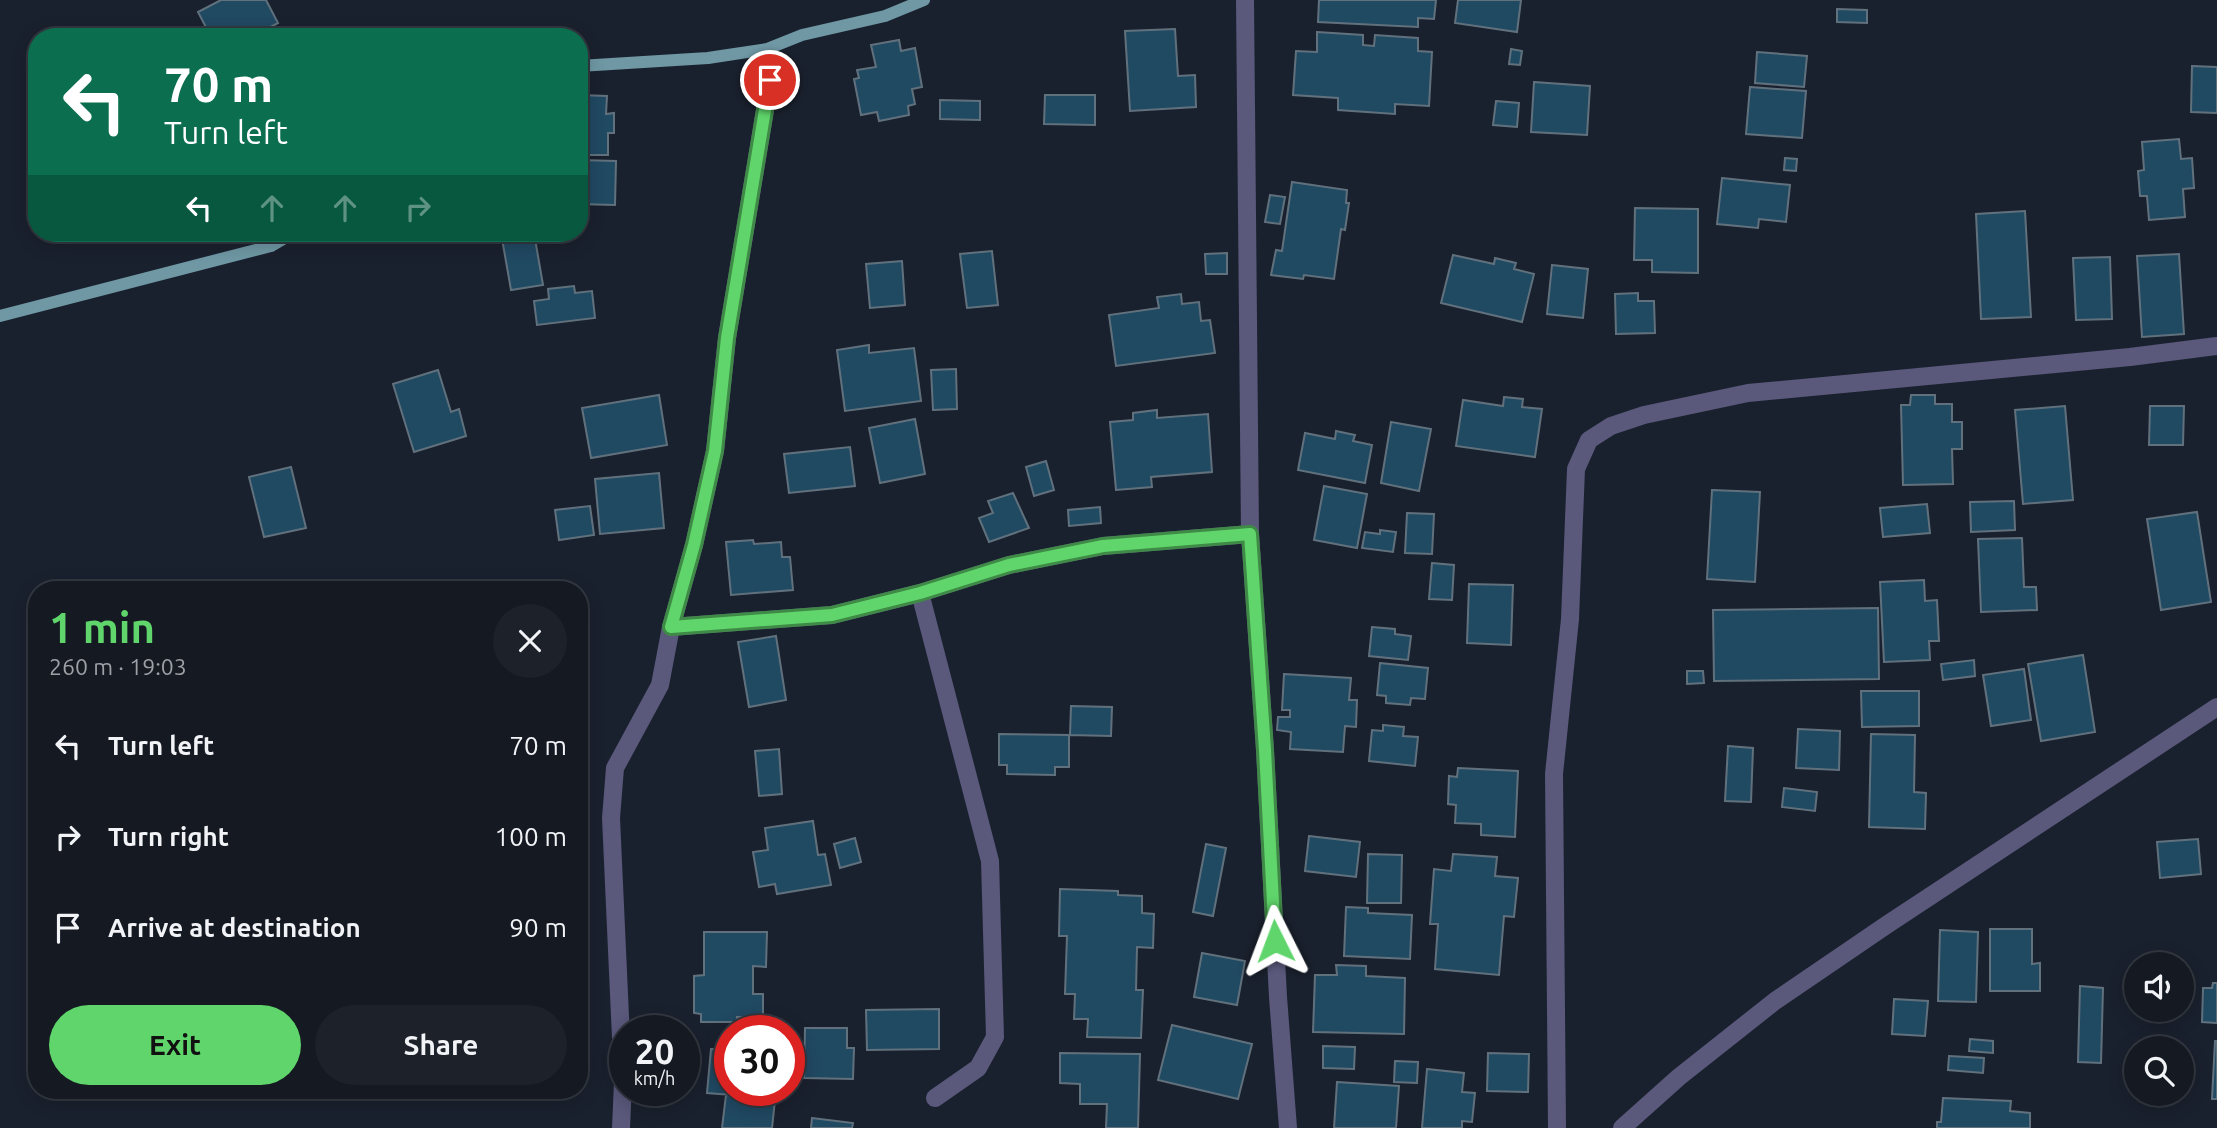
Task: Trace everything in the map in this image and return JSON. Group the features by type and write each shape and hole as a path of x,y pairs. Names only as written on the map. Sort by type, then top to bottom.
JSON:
{"street":[{"path":"1245,0 1250,534 1288,1128"},
{"path":"621,1128 624,1082 611,818 615,768 660,685 671,627 694,545 715,451 727,338 770,80"},
{"path":"1558,1128 1554,775 1570,619 1576,469 1589,440 1611,426 1644,415 1748,393 2130,357 2217,346"},
{"path":"671,627 832,615 920,593 1009,565 1103,546 1250,534"},
{"path":"920,593 990,861 995,1037 978,1068 935,1098"},
{"path":"1622,1128 1679,1077 1775,1001 2217,707"}],"building":[{"path":"221,0 266,0 278,23 269,28 206,28 198,12"},
{"path":"1319,0 1436,0 1434,19 1418,18 1418,27 1318,22"},
{"path":"1458,0 1521,0 1517,32 1455,23"},
{"path":"1837,9 1867,10 1867,23 1837,22"},
{"path":"1175,29 1178,76 1195,75 1196,107 1130,111 1125,31"},
{"path":"1317,32 1363,35 1363,45 1374,46 1375,35 1418,38 1418,51 1432,52 1429,106 1395,104 1395,114 1338,110 1338,98 1293,95 1296,51 1317,52"},
{"path":"899,40 901,51 915,48 922,87 912,89 915,104 908,106 909,115 879,121 877,112 861,115 854,79 859,78 857,70 876,67 871,45"},
{"path":"1511,49 1522,51 1520,65 1509,64"},
{"path":"1757,52 1807,56 1804,87 1755,83"},
{"path":"2192,66 2217,67 2217,113 2191,112"},
{"path":"1534,82 1590,86 1587,135 1531,132"},
{"path":"1750,87 1806,91 1802,138 1746,134"},
{"path":"588,95 607,96 606,114 614,113 614,133 608,133 608,155 588,155"},
{"path":"1045,95 1095,95 1095,125 1044,124"},
{"path":"940,100 980,101 980,120 940,119"},
{"path":"1496,101 1519,103 1517,127 1493,125"},
{"path":"2179,139 2181,159 2192,158 2194,188 2183,189 2185,217 2149,220 2147,196 2140,196 2138,171 2144,170 2142,142"},
{"path":"1785,158 1797,159 1796,171 1784,170"},
{"path":"588,160 616,161 615,205 588,204"},
{"path":"1722,178 1790,185 1786,222 1759,219 1758,228 1717,224"},
{"path":"1292,182 1347,190 1346,203 1349,203 1345,230 1341,229 1334,279 1271,275 1276,250 1282,251"},
{"path":"1270,195 1285,197 1280,224 1265,222"},
{"path":"1635,208 1698,209 1698,273 1652,272 1652,260 1634,260"},
{"path":"2025,211 2031,317 1981,319 1976,214"},
{"path":"503,242 536,242 543,285 511,290"},
{"path":"992,251 998,305 967,308 960,254"},
{"path":"1227,253 1227,274 1206,274 1205,254"},
{"path":"2179,254 2184,334 2142,337 2137,256"},
{"path":"1453,255 1494,264 1495,258 1516,263 1514,269 1534,274 1522,322 1441,303"},
{"path":"2110,257 2112,319 2076,320 2073,258"},
{"path":"902,261 905,305 870,308 866,264"},
{"path":"1552,265 1588,269 1583,318 1547,314"},
{"path":"574,286 575,293 592,291 595,318 537,325 534,301 549,299 548,289"},
{"path":"1638,293 1638,301 1654,301 1655,333 1616,334 1615,294"},
{"path":"1181,294 1182,304 1199,302 1201,321 1210,320 1215,353 1116,366 1109,315 1159,308 1157,297"},
{"path":"869,345 869,353 914,348 921,401 845,411 837,350"},
{"path":"956,369 957,409 933,410 931,370"},
{"path":"438,370 451,412 459,409 466,436 414,452 393,384"},
{"path":"659,395 667,445 591,458 582,408"},
{"path":"1911,395 1935,395 1935,404 1952,404 1952,422 1962,422 1962,449 1952,449 1953,484 1903,485 1901,405 1910,405"},
{"path":"1504,397 1523,399 1522,407 1542,409 1535,457 1456,446 1463,400 1503,406"},
{"path":"2065,406 2073,500 2023,504 2015,410"},
{"path":"2150,406 2184,406 2183,445 2149,445"},
{"path":"1157,410 1157,418 1208,414 1212,472 1151,477 1152,487 1116,490 1110,422 1133,420 1133,413"},
{"path":"915,419 925,474 880,483 869,428"},
{"path":"1391,422 1431,429 1419,491 1381,483"},
{"path":"1336,431 1355,435 1353,441 1372,445 1365,483 1298,470 1305,433 1335,439"},
{"path":"850,447 855,486 789,493 784,454"},
{"path":"1046,461 1054,490 1034,496 1026,467"},
{"path":"291,467 306,528 264,537 249,477"},
{"path":"659,473 664,528 600,534 595,479"},
{"path":"1324,486 1367,494 1357,548 1314,540"},
{"path":"1712,490 1760,492 1755,582 1707,579"},
{"path":"1013,493 1029,528 989,542 979,518 993,513 988,501"},
{"path":"2014,501 2015,530 1971,532 1970,502"},
{"path":"1927,504 1930,533 1883,537 1880,508"},
{"path":"590,506 594,535 559,540 555,510"},
{"path":"1100,507 1101,523 1069,526 1068,510"},
{"path":"2197,512 2211,602 2161,610 2147,519"},
{"path":"1407,513 1434,514 1432,554 1405,553"},
{"path":"1380,530 1396,532 1393,552 1362,548 1365,532 1380,534"},
{"path":"2022,538 2024,587 2036,587 2037,610 1981,612 1978,539"},
{"path":"753,540 754,544 781,542 782,557 790,557 793,590 731,595 726,542"},
{"path":"1432,563 1454,565 1452,600 1429,599"},
{"path":"1924,580 1925,601 1937,600 1939,641 1929,641 1930,660 1884,662 1880,582"},
{"path":"1469,584 1513,585 1511,645 1467,643"},
{"path":"1878,608 1879,679 1714,681 1713,610"},
{"path":"1372,627 1395,629 1395,634 1411,636 1408,660 1369,656"},
{"path":"776,636 786,700 749,707 738,642"},
{"path":"2083,655 2095,732 2041,741 2028,664"},
{"path":"1974,660 1975,676 1943,680 1941,664"},
{"path":"1380,663 1428,668 1425,699 1411,698 1410,705 1386,703 1386,696 1377,695"},
{"path":"2024,669 2031,720 1991,726 1983,675"},
{"path":"1687,671 1703,671 1704,683 1687,684"},
{"path":"1284,674 1351,678 1349,700 1357,700 1356,727 1345,726 1343,752 1290,749 1291,732 1277,730 1278,717 1290,717 1290,710 1282,710"},
{"path":"1861,691 1919,691 1919,726 1862,727"},
{"path":"1071,706 1112,707 1111,736 1070,735"},
{"path":"1383,725 1404,727 1403,736 1418,737 1415,766 1369,761 1372,730 1383,731"},
{"path":"1798,729 1840,731 1839,770 1796,768"},
{"path":"999,734 1069,735 1069,767 1055,767 1055,775 1007,774 1007,765 999,765"},
{"path":"1871,734 1915,735 1914,792 1926,793 1925,829 1869,827"},
{"path":"1728,746 1753,748 1751,802 1725,801"},
{"path":"779,749 782,794 759,796 755,751"},
{"path":"1458,768 1518,771 1515,837 1481,835 1481,824 1455,823 1456,805 1448,804 1449,776 1457,777"},
{"path":"1784,788 1817,792 1815,811 1782,807"},
{"path":"813,821 818,855 825,854 831,885 777,894 775,884 759,887 753,852 768,850 765,828"},
{"path":"1309,836 1360,842 1356,877 1305,871"},
{"path":"855,838 861,862 840,868 834,844"},
{"path":"2198,839 2201,874 2160,878 2157,842"},
{"path":"1206,844 1226,848 1213,916 1193,912"},
{"path":"1368,854 1402,855 1401,903 1367,903"},
{"path":"1453,854 1497,857 1495,876 1518,878 1514,917 1504,916 1499,975 1435,969 1438,924 1430,924 1434,869 1451,871"},
{"path":"1060,889 1118,891 1118,895 1142,896 1142,913 1154,914 1153,948 1137,947 1136,990 1143,990 1141,1038 1087,1037 1088,1019 1074,1019 1075,994 1065,994 1067,936 1059,936"},
{"path":"1346,907 1368,908 1368,913 1412,915 1410,959 1344,956"},
{"path":"1990,929 2032,929 2032,964 2040,963 2040,991 1990,991"},
{"path":"1940,930 1978,932 1976,1002 1938,1001"},
{"path":"704,932 767,932 766,967 753,966 753,994 763,994 763,1015 714,1015 714,1022 701,1022 701,1014 694,1013 694,976 704,975"},
{"path":"1202,953 1245,961 1237,1005 1194,997"},
{"path":"1336,965 1366,966 1366,976 1405,978 1404,1034 1313,1032 1315,975 1337,975"},
{"path":"2213,983 2217,983 2217,1023 2202,1022 2203,988 2212,988"},
{"path":"2080,986 2103,988 2101,1063 2078,1062"},
{"path":"1894,999 1928,1001 1925,1036 1892,1034"},
{"path":"939,1009 939,1049 867,1050 866,1010"},
{"path":"1172,1025 1252,1044 1238,1099 1158,1080"},
{"path":"805,1028 847,1028 847,1048 854,1048 853,1079 805,1078"},
{"path":"1970,1039 1993,1041 1993,1053 1969,1051"},
{"path":"2215,1041 2217,1099 2212,1099"},
{"path":"1323,1046 1355,1047 1354,1069 1323,1068"},
{"path":"711,1049 714,1049 714,1094 707,1093"},
{"path":"1060,1053 1140,1054 1138,1128 1106,1128 1107,1104 1080,1104 1080,1084 1060,1083"},
{"path":"1488,1053 1529,1054 1528,1092 1487,1091"},
{"path":"1949,1056 1984,1058 1983,1073 1948,1070"},
{"path":"1395,1061 1418,1062 1417,1083 1394,1082"},
{"path":"1427,1069 1464,1073 1462,1092 1475,1093 1472,1122 1462,1121 1462,1128 1422,1128"},
{"path":"1337,1082 1399,1086 1396,1128 1334,1128"},
{"path":"1943,1098 2011,1101 2010,1111 2030,1113 2030,1128 1937,1128 1937,1122 1941,1122"},
{"path":"725,1106 774,1106 772,1128 722,1128"},
{"path":"812,1118 853,1123 852,1128 811,1128"}],"waterway":[{"path":"588,65 708,58 767,49 802,35 885,16 924,0"},
{"path":"0,316 271,246 278,242"}],"route":[{"path":"770,80 727,338 715,451 694,545 671,627 832,615 920,593 1009,565 1103,546 1250,534 1275,941"}]}
